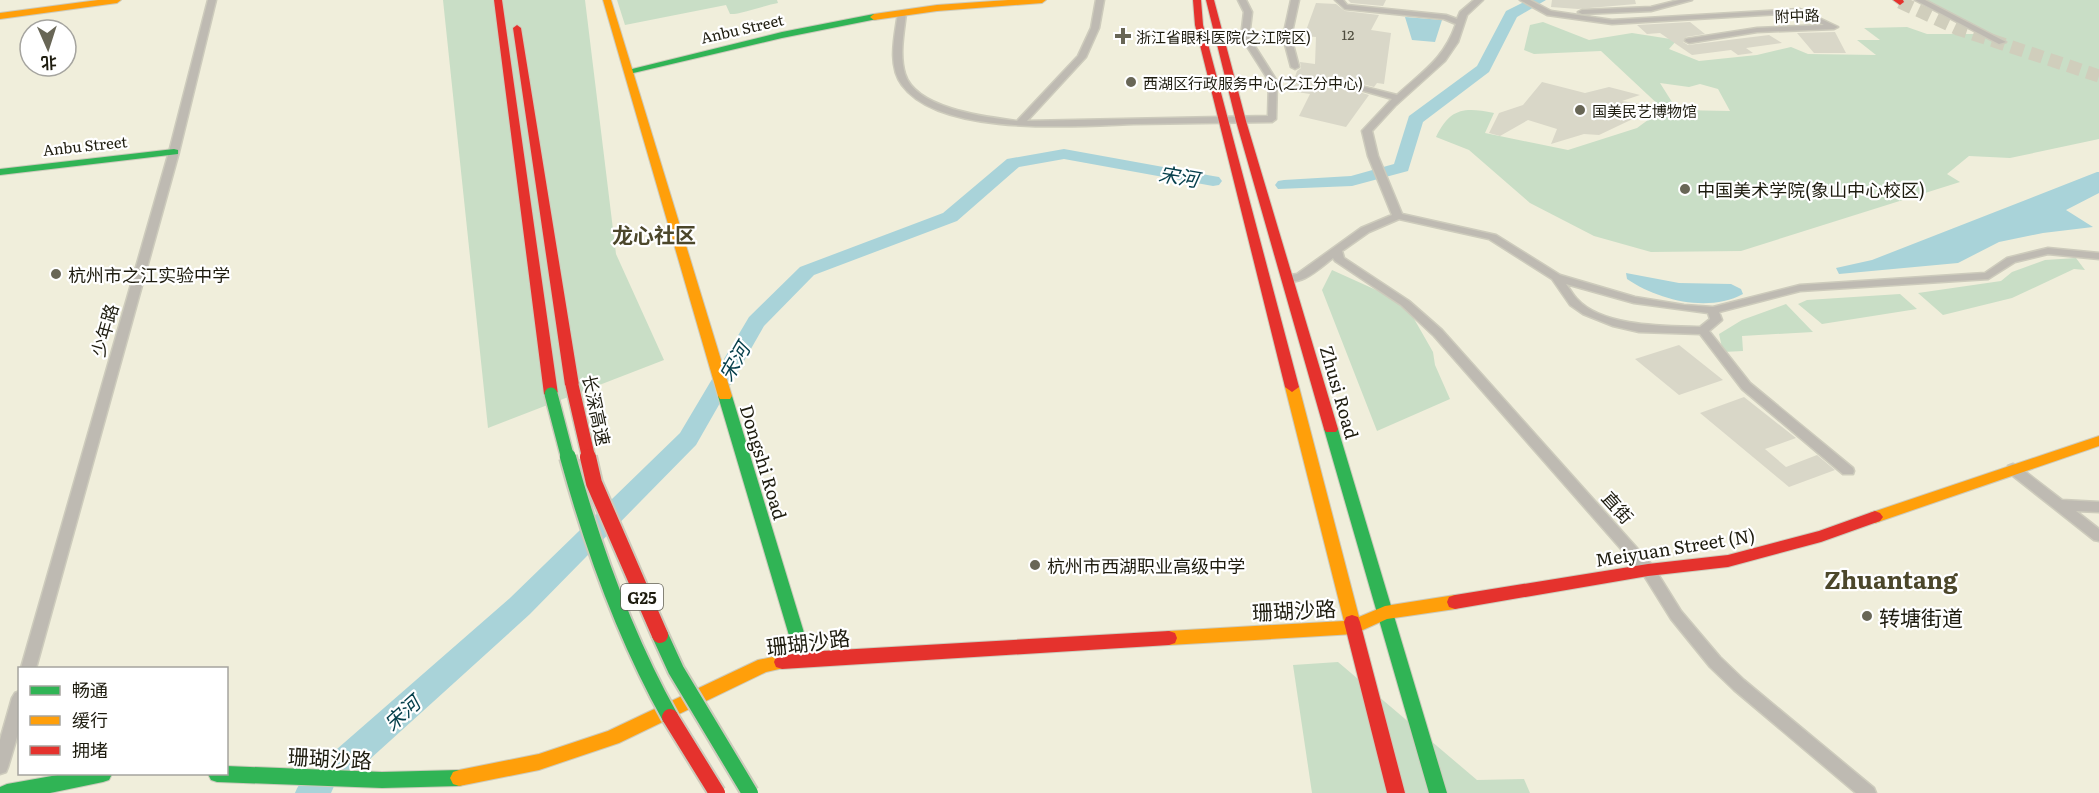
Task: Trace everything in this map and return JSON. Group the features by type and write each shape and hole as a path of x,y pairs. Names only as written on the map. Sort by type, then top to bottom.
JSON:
{"main road":[{"path":"0,9 68,0"},
{"path":"0,16 117,0"},
{"name":"G25","path":"498,0 552,394 577,494 609,590 658,697 717,793"},
{"name":"Dongshi Road","path":"607,0 804,659"},
{"name":"Anbu Street","path":"629,71 805,31 902,13 976,3 1042,0"},
{"path":"1197,0 1199,25 1223,121 1396,793"},
{"name":"Zhusi Road","path":"1210,0 1241,121 1438,793"},
{"name":"长深高速","path":"514,12 573,385 594,483 631,573 676,670 750,793"},
{"name":"Anbu Street","path":"0,172 174,152"},
{"name":"Meiyuan Street (N)","path":"1354,627 1385,613 1648,570 1728,561 1821,536 2099,441"},
{"name":"珊瑚沙路","path":"228,774 382,780 457,778 539,762 614,737 764,665 804,659 1354,627"},
{"path":"7,793 98,775"}],"street":[{"name":"少年路","path":"29,667 174,152 213,0"},
{"path":"1019,124 1082,57 1095,28 1100,0"},
{"path":"902,13 898,62 903,81 912,91 960,114 990,121 1019,124 1272,119 1272,81 1245,37 1248,12 1242,0"},
{"path":"1295,0 1287,37 1295,67"},
{"path":"1339,0 1345,7 1446,17 1460,23"},
{"path":"1398,216 1373,156 1367,131 1399,98 1443,59 1454,42 1463,14 1479,0"},
{"path":"1524,0 1550,13 1651,9 1688,0"},
{"path":"1919,0 2002,42"},
{"name":"附中路","path":"1550,13 1612,22 1800,10 1834,27 1757,30 1689,41"},
{"path":"1361,89 1399,98"},
{"path":"1288,278 1300,277 1365,231 1398,216 1492,237 1556,276 1634,300 1713,310 1800,288 1988,276 2011,260 2048,251 2099,255"},
{"name":"直街","path":"1337,251 1339,259 1405,303 1438,333 1648,570 1676,615 1715,662 1738,685 1868,793"},
{"path":"1556,276 1574,303 1587,312 1617,323 1647,329 1703,331 1716,320 1713,310"},
{"path":"1703,331 1746,386 1848,471"},
{"path":"2013,469 2099,536"},
{"path":"2059,505 2099,507"},
{"path":"0,767 18,705"}],"green space":[{"path":"443,0 585,0 616,254 664,360 488,428"},
{"path":"617,0 777,0 778,3 734,14 730,14 726,5 625,25"},
{"path":"1919,0 2099,0 2099,139 2010,158 1969,156 1947,174 1960,182 1741,251 1651,252 1594,236 1530,203 1469,150 1436,137 1441,127 1453,115 1466,110 1474,110 1494,113 1485,133 1568,150 1637,128 1663,109 1601,51 1534,54 1524,50 1530,25 1543,22 1589,40 1632,33 1677,40 1669,49 1699,61 1757,55 1791,47 1808,54 1876,55 1857,40 1880,40 1864,28 1907,27 1927,34 1978,34","holes":["1660,83 1689,87 1700,84 1718,89 1730,111 1677,110"]},
{"path":"2076,258 2085,270 2074,269 2012,298 1943,315 1918,293 2001,281 2012,272 2045,260"},
{"path":"1332,270 1405,303 1433,352 1435,365 1450,399 1377,431 1322,290"},
{"path":"1900,294 1917,309 1822,324 1798,304 1807,300"},
{"path":"1786,304 1813,332 1742,336 1743,351 1723,352 1719,334 1742,320"},
{"path":"1338,662 1477,780 1524,779 1530,793 1312,793 1293,665"}],"water":[{"path":"1405,17 1442,20 1435,42 1412,40"},
{"path":"2099,172 2099,193 2066,210 2093,227 2043,233 1999,242 1958,263 1839,274 1836,268 1872,260"},
{"path":"1626,273 1679,283 1731,284 1741,289 1743,294 1714,303 1684,302 1653,293 1639,286 1627,279"}],"building":[{"path":"1348,0 1386,0 1383,6 1351,3"},
{"path":"1552,0 1635,0 1636,4 1578,9 1551,7"},
{"path":"1316,3 1336,4 1345,11 1379,15 1371,30 1391,33 1384,84 1377,83 1374,87 1362,84 1356,87 1356,91 1369,95 1346,127 1299,116 1310,94 1290,91 1297,71 1301,68 1300,62 1315,64 1316,37 1304,36"},
{"path":"1690,22 1705,34 1686,37 1683,42 1688,45 1769,35 1782,43 1746,48 1753,53 1738,55 1731,50 1692,55 1660,33 1647,34 1637,25"},
{"path":"1835,32 1846,53 1814,53 1797,33"},
{"name":"国美民艺博物馆","path":"1542,82 1585,93 1609,87 1640,95 1622,101 1658,107 1599,135 1584,134 1551,144 1557,129 1528,120 1500,136 1489,133 1499,113 1523,105"},
{"path":"1679,345 1723,380 1679,395 1635,359"},
{"path":"1744,397 1796,438 1765,449 1786,467 1817,455 1835,470 1789,487 1700,413"}],"waterway":[{"name":"宋河","path":"1284,185 1352,181 1402,167 1415,120 1483,69 1511,14 1539,0"},
{"name":"宋河","path":"348,759 520,606 688,439 756,322 807,271 950,217 1013,163 1064,154 1213,181"},
{"name":"宋河","path":"310,793 320,784"}],"tunnel":[{"path":"1900,2 1958,29 2099,76"}],"traffic: fast":[{"path":"629,71 782,35 874,17"},
{"path":"0,172 174,152"},
{"path":"551,394 573,477 614,601 630,641 670,717"},
{"path":"725,396 804,659"},
{"path":"1331,429 1438,793"},
{"path":"660,635 676,670 750,793"},
{"path":"228,774 382,780 459,778"},
{"path":"7,793 98,775"}],"traffic: slow":[{"path":"0,16 117,0"},
{"path":"607,0 725,396"},
{"path":"874,17 937,8 1042,0"},
{"path":"1292,387 1352,622"},
{"path":"1875,517 2099,441"},
{"path":"1169,638 1354,627 1385,613 1455,602"},
{"path":"459,778 539,762 613,737 764,665 782,662"}],"traffic: jam":[{"path":"498,0 551,394"},
{"path":"1197,0 1199,25 1292,387"},
{"path":"1210,0 1241,121 1331,429"},
{"path":"517,28 572,385"},
{"path":"572,385 594,483 660,635"},
{"path":"1455,602 1648,570 1728,561 1821,536 1875,517"},
{"path":"1352,622 1396,793"},
{"path":"782,662 1169,638"},
{"path":"670,717 717,793"}],"place":[{"name":"浙江省眼科医院(之江院区)","path":"1123,36"},
{"name":"西湖区行政服务中心(之江分中心)","path":"1131,82"},
{"name":"国美民艺博物馆","path":"1580,110"},
{"name":"中国美术学院(象山中心校区)","path":"1685,189"},
{"name":"杭州市之江实验中学","path":"56,274"},
{"name":"杭州市西湖职业高级中学","path":"1035,565"},
{"name":"转塘街道","path":"1867,616"}],"district":[{"name":"龙心社区","path":"654,233"},
{"name":"Zhuantang","path":"1891,578"}]}
